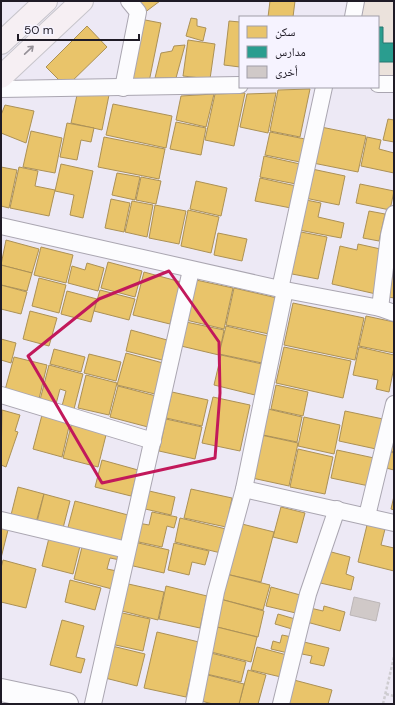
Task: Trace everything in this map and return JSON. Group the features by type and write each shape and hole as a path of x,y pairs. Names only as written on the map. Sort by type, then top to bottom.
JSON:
{"main road":[{"path":"1,44 46,1"},
{"path":"1,77 82,1"},
{"path":"1,690 67,704"}],"street":[{"path":"123,88 138,12 129,1"},
{"path":"353,16 356,1"},
{"path":"379,84 394,84"},
{"path":"1,89 239,85"},
{"path":"194,704 216,592 244,489 282,289 324,88"},
{"path":"2,228 191,270 387,310 389,235 394,214"},
{"path":"93,704 191,270"},
{"path":"1,395 153,441"},
{"path":"367,516 394,404"},
{"path":"244,489 394,523"},
{"path":"281,704 308,594 337,509"},
{"path":"1,520 127,550"}],"path":[{"path":"383,704 394,657"},
{"path":"386,694 394,696"}],"highlighted area":[{"path":"169,271 219,342 220,393 215,458 102,483 28,356 99,299"}],"shaded area":[{"path":"362,1 394,1 394,75 379,75 379,16 358,16"}],"building: سكن":[{"path":"135,1 160,1 144,13"},
{"path":"270,1 295,1 293,16 268,16"},
{"path":"191,18 197,19 197,26 206,28 203,41 186,36"},
{"path":"140,19 161,23 149,82 128,78"},
{"path":"229,21 239,22 239,67 224,65"},
{"path":"87,26 107,47 66,87 46,67"},
{"path":"188,40 215,44 210,79 183,76"},
{"path":"185,45 176,78 155,78 161,53 172,51 174,46"},
{"path":"310,89 300,137 270,131 278,90"},
{"path":"245,93 234,146 205,140 215,94"},
{"path":"276,93 268,133 240,127 247,94"},
{"path":"214,94 206,127 176,120 181,96"},
{"path":"77,95 109,95 102,130 71,123"},
{"path":"113,104 172,116 166,148 106,135"},
{"path":"5,105 34,111 26,143 1,133 1,115"},
{"path":"388,119 394,120 394,142 383,140"},
{"path":"176,122 206,128 201,155 170,149"},
{"path":"67,123 94,128 91,142 81,140 77,160 60,157"},
{"path":"321,127 366,136 358,172 313,163"},
{"path":"31,131 62,138 55,173 23,167"},
{"path":"270,132 305,139 300,162 265,155"},
{"path":"104,137 165,149 159,179 98,167"},
{"path":"367,137 381,140 379,149 394,153 394,173 361,166"},
{"path":"264,156 300,164 296,184 260,177"},
{"path":"61,164 93,171 83,218 70,215 74,195 55,191"},
{"path":"1,167 17,170 9,208 1,206"},
{"path":"19,167 38,171 35,186 55,190 49,216 10,208"},
{"path":"312,169 345,176 339,205 305,198"},
{"path":"117,173 140,177 135,200 112,195"},
{"path":"141,177 161,181 156,204 136,200"},
{"path":"260,178 296,186 291,208 255,201"},
{"path":"196,181 227,188 221,216 190,209"},
{"path":"360,184 394,191 390,210 356,203"},
{"path":"111,199 130,203 124,232 105,228"},
{"path":"306,200 321,203 318,217 344,223 341,238 299,230"},
{"path":"132,201 153,205 147,237 125,232"},
{"path":"155,205 186,211 179,244 149,238"},
{"path":"188,210 219,217 211,253 181,246"},
{"path":"369,211 385,214 379,241 363,238"},
{"path":"301,232 327,237 318,279 287,273 293,246 298,247"},
{"path":"218,233 247,239 242,261 214,255"},
{"path":"6,240 39,249 32,273 1,265"},
{"path":"358,244 385,250 376,294 332,284 340,246 357,250"},
{"path":"41,247 73,255 66,283 34,275"},
{"path":"108,262 142,271 135,297 101,288"},
{"path":"87,263 104,268 98,291 68,283 72,266 85,270"},
{"path":"1,265 32,273 27,291 1,285"},
{"path":"394,269 394,298 388,297"},
{"path":"144,272 181,282 170,324 133,315"},
{"path":"39,278 66,285 59,313 32,306"},
{"path":"196,280 233,288 224,329 186,320"},
{"path":"1,285 27,292 21,314 1,309"},
{"path":"234,288 277,298 269,334 226,325"},
{"path":"100,290 135,299 129,320 94,311"},
{"path":"67,291 97,299 91,322 61,314"},
{"path":"293,303 364,318 355,360 284,345"},
{"path":"30,311 57,318 49,346 23,339"},
{"path":"366,316 394,322 394,353 359,346"},
{"path":"186,322 224,330 219,355 181,346"},
{"path":"226,326 268,336 262,363 219,354"},
{"path":"131,330 167,340 162,360 126,351"},
{"path":"1,339 16,343 11,363 1,360"},
{"path":"284,347 351,361 343,398 276,383"},
{"path":"359,347 394,355 394,367 389,392 376,389 378,380 353,375"},
{"path":"54,349 85,357 81,372 50,364"},
{"path":"126,353 163,363 155,394 117,385"},
{"path":"89,354 121,362 116,381 84,373"},
{"path":"221,355 262,364 255,395 214,385"},
{"path":"14,357 47,365 39,399 5,390"},
{"path":"49,365 83,374 74,409 62,406 66,391 60,389 56,404 40,400"},
{"path":"86,375 117,383 109,415 78,408"},
{"path":"276,385 308,392 303,416 271,409"},
{"path":"118,386 156,396 148,427 110,417"},
{"path":"172,392 208,400 202,426 166,418"},
{"path":"213,397 250,405 240,451 202,443"},
{"path":"268,409 302,417 297,442 263,435"},
{"path":"2,410 20,415 15,431 18,432 6,467 1,465"},
{"path":"345,411 383,419 376,449 339,441"},
{"path":"42,415 70,422 62,457 33,449"},
{"path":"304,417 340,425 334,454 298,446"},
{"path":"166,419 202,427 195,459 159,451"},
{"path":"72,422 107,431 98,467 63,458"},
{"path":"261,435 298,443 289,486 252,478"},
{"path":"389,438 394,439 394,452 386,450"},
{"path":"298,449 333,457 325,494 290,487"},
{"path":"337,450 374,458 369,486 331,478"},
{"path":"386,451 394,453 394,470 382,467"},
{"path":"102,460 138,470 131,496 95,487"},
{"path":"18,487 44,494 35,526 10,519"},
{"path":"191,489 232,498 226,527 184,518"},
{"path":"145,490 175,497 171,515 141,508"},
{"path":"44,494 70,501 62,532 36,526"},
{"path":"394,496 394,510 391,509"},
{"path":"75,501 128,515 120,545 67,531"},
{"path":"281,507 305,513 297,543 273,537"},
{"path":"152,512 177,517 174,528 167,526 162,547 134,541 138,523 149,525"},
{"path":"180,518 226,529 221,553 175,542"},
{"path":"238,523 274,532 261,582 226,574"},
{"path":"1,524 9,526 1,558"},
{"path":"367,525 385,529 381,545 394,548 394,571 358,562"},
{"path":"50,534 81,542 73,574 42,566"},
{"path":"134,542 169,550 164,573 129,565"},
{"path":"83,543 122,552 120,560 110,558 107,569 117,571 112,589 74,579"},
{"path":"174,543 209,551 205,565 192,562 189,575 168,570"},
{"path":"324,550 350,557 346,574 354,577 351,590 316,582"},
{"path":"3,560 36,569 26,608 1,602 1,568"},
{"path":"226,574 270,585 263,610 220,599"},
{"path":"70,580 101,588 95,610 65,602"},
{"path":"124,583 164,592 158,620 118,610"},
{"path":"166,586 207,596 200,628 159,619"},
{"path":"271,587 304,596 300,614 266,606"},
{"path":"220,599 264,611 258,637 213,626"},
{"path":"324,606 345,612 340,631 303,621 306,607 323,611"},
{"path":"118,612 150,619 143,651 111,644"},
{"path":"278,614 295,619 292,629 275,624"},
{"path":"62,620 84,626 76,657 85,659 81,673 50,665"},
{"path":"213,626 257,637 251,662 207,651"},
{"path":"157,632 199,642 186,697 144,688"},
{"path":"282,635 292,637 288,653 271,649 273,641 280,643"},
{"path":"304,642 329,648 324,666 310,663 312,656 302,654"},
{"path":"112,646 145,654 137,686 105,678"},
{"path":"257,647 287,655 281,677 251,670"},
{"path":"207,652 246,662 241,682 202,673"},
{"path":"248,670 266,675 258,704 239,704"},
{"path":"204,674 244,684 239,704 213,704 197,700"},
{"path":"294,680 332,690 328,704 288,704"}],"building: مدارس":[{"path":"379,27 383,27 383,43 394,43 394,62 379,62"}],"building: أخرى":[{"path":"354,597 380,603 376,621 350,615"}]}
